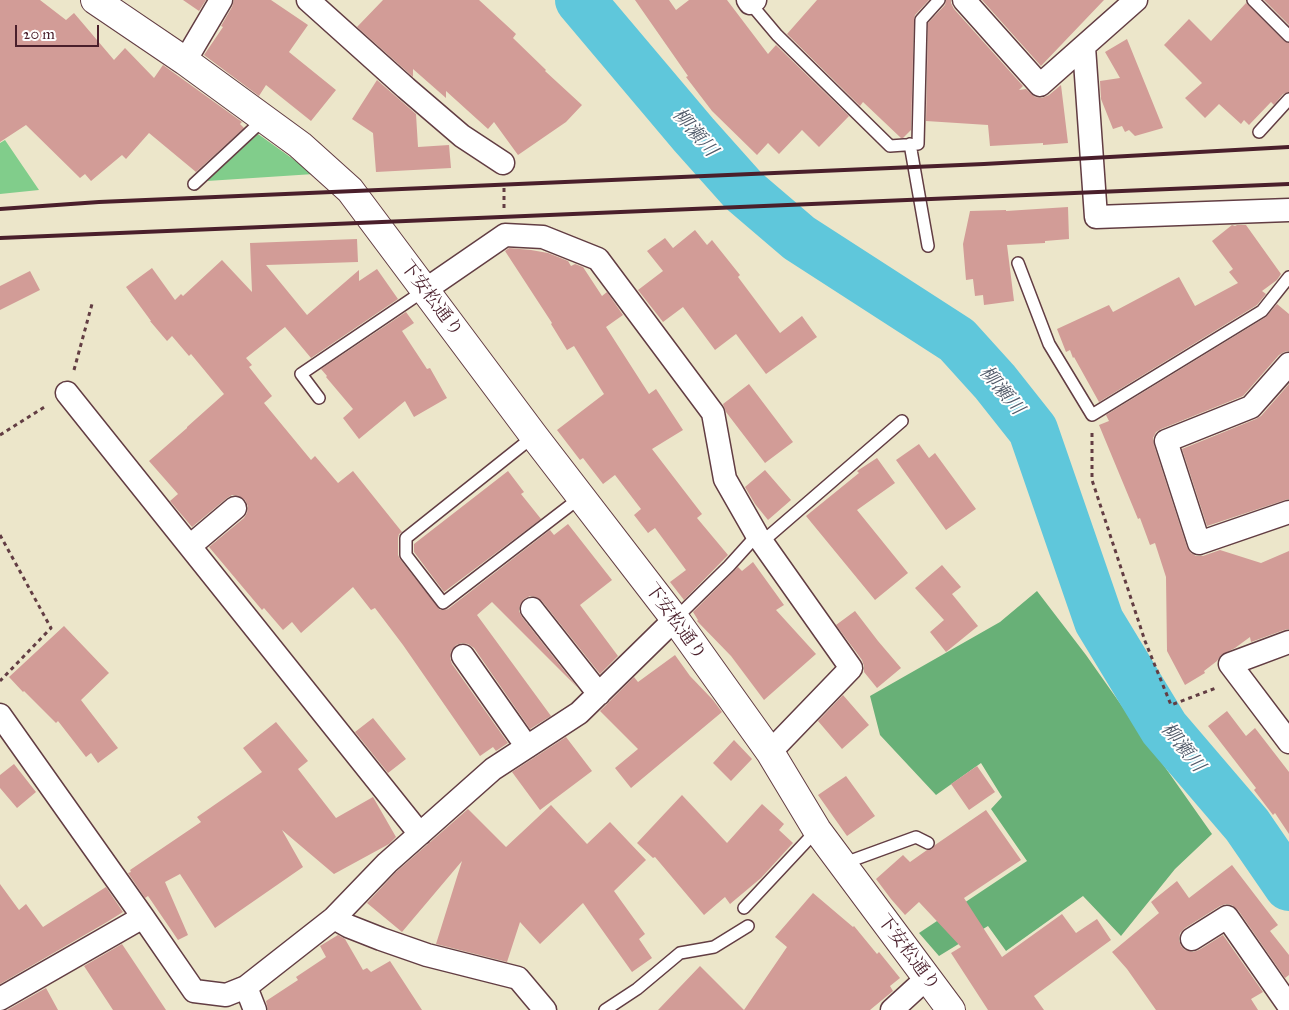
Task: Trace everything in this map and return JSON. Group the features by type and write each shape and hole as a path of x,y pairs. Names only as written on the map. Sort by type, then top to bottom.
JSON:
{"street":[{"path":"95,0 185,61 264,119"},
{"path":"185,61 221,0"},
{"path":"308,0 462,136 503,163"},
{"path":"964,0 1040,85 1136,0"},
{"path":"1084,47 1096,217 1289,210"},
{"name":"下安松通り","path":"264,119 300,146 350,190 534,436 675,619 770,752 817,830 951,1010"},
{"path":"425,290 505,235 543,237 598,259 713,412 725,479 760,538 851,668 770,752"},
{"path":"1289,364 1251,407 1166,441 1199,543 1289,512"},
{"path":"67,393 420,834"},
{"path":"190,546 235,508"},
{"path":"532,609 599,694"},
{"path":"0,715 8,744 143,917 194,991 226,995 246,987 334,918 387,863 493,769 579,713 675,619"},
{"path":"1289,642 1230,664 1289,742"},
{"path":"463,656 526,747"},
{"path":"0,999 143,917"},
{"path":"334,918 348,926 427,955 518,978 545,1010"},
{"path":"1192,939 1226,918 1289,1006"},
{"path":"892,1010 927,978"},
{"path":"246,987 255,1010"}],"lane":[{"path":"751,1 777,35 890,146 918,144 921,20 939,0"},
{"path":"1252,0 1289,36"},
{"path":"1259,132 1289,99"},
{"path":"194,184 264,119"},
{"path":"910,144 928,246"},
{"path":"1018,263 1049,344 1092,414 1262,311 1289,278"},
{"path":"319,398 301,374 425,290"},
{"path":"675,619 760,538 902,421"},
{"path":"534,436 406,538 406,555 443,603 581,497"},
{"path":"744,908 817,830"},
{"path":"842,864 916,837 928,843"},
{"path":"605,1010 637,989 680,953 714,947 748,926"}],"path":[{"path":"503,163 505,235"},
{"path":"1092,414 1092,480 1145,641 1171,705 1241,678"},
{"path":"0,536 51,628 0,681"}],"green space":[{"path":"258,134 314,174 207,181"},
{"path":"5,140 39,190 0,194 0,143"},
{"path":"1037,591 1086,655 1212,834 1175,869 1121,936 1083,896 1006,951 988,926 939,956 919,933 1027,861 991,809 1002,797 981,763 936,795 880,735 870,696 1000,622"}],"building":[{"path":"0,0 40,0 66,20 74,13 114,60 125,48 154,78 163,65 242,122 240,124 244,128 196,172 149,133 126,159 122,155 91,181 85,174 80,178 26,125 0,142"},
{"path":"183,0 206,0 199,11"},
{"path":"234,0 271,0 308,25 289,52 336,90 311,121 266,85 259,96 204,55 223,27 221,26"},
{"path":"383,0 479,0 516,34 513,38 545,71 582,105 566,122 518,155 494,122 488,129 446,91 446,98 413,69 413,77 357,27"},
{"path":"635,0 669,0 676,10 689,0 727,0 768,54 776,45 849,116 819,147 802,130 779,154 768,143 757,155 712,111 686,77 688,76"},
{"path":"817,0 929,0 915,15 914,20 911,130 903,138 863,102 860,106 787,34"},
{"path":"946,0 951,0 954,9 1023,86 1019,90 1026,89 1035,97 1042,98 1061,85 1068,143 990,146 988,125 926,121 928,23 945,5"},
{"path":"982,0 1104,0 1041,66"},
{"path":"1264,0 1289,0 1289,25"},
{"path":"1246,3 1284,41 1289,43 1289,92 1283,94 1274,105 1271,102 1249,125 1244,120 1241,124 1219,104 1205,118 1185,98 1202,83 1164,45 1189,19 1211,41"},
{"path":"1127,39 1163,128 1135,136 1129,130 1125,132 1122,126 1113,129 1101,99 1100,81 1120,78 1105,52"},
{"path":"377,80 416,114 418,147 449,145 451,168 376,172 373,133 352,119"},
{"path":"1068,207 1069,239 1045,241 1045,243 1007,245 1014,301 984,305 983,295 975,296 973,279 966,280 963,244 970,211"},
{"path":"1232,225 1246,225 1281,274 1277,280 1262,291 1266,294 1257,305 1099,402 1070,350 1066,352 1057,329 1109,305 1113,312 1179,277 1195,306 1238,283 1229,272 1233,269 1212,241"},
{"path":"695,230 707,245 712,240 740,275 738,277 780,333 802,316 817,337 766,374 736,334 715,350 683,307 663,322 638,290 663,271 647,251 665,238 673,248"},
{"path":"357,239 358,262 266,265 307,315 359,270 359,281 377,269 398,299 311,358 285,327 246,358 252,365 249,367 272,396 264,403 311,460 315,456 338,483 353,471 402,532 398,538 398,555 440,610 448,609 550,530 554,535 568,524 612,580 580,605 618,656 600,674 542,601 530,596 524,599 520,605 519,611 522,617 577,687 492,602 477,615 551,716 530,729 474,648 462,643 456,645 451,651 450,658 452,664 508,743 496,751 493,747 480,756 403,645 375,608 371,610 353,587 301,633 292,622 283,630 264,608 262,610 209,547 244,518 248,506 245,500 239,496 232,495 192,527 170,501 178,494 149,461 224,394 191,354 189,356 172,336 167,341 126,287 152,268 175,300 181,294 183,296 222,260 252,292 250,243"},
{"path":"509,248 548,253 568,261 571,266 575,264 583,267 602,296 607,292 623,315 606,327 649,394 656,389 683,430 652,449 702,514 697,518 728,555 684,600 670,582 686,570 655,528 648,533 634,515 641,509 615,475 603,484 583,458 580,460 557,430 604,394 574,346 567,350 552,323 505,251"},
{"path":"30,271 40,290 0,310 0,286"},
{"path":"1277,304 1289,314 1289,351 1279,355 1243,396 1161,429 1156,432 1153,438 1187,547 1191,553 1196,556 1203,556 1220,550 1261,563 1289,551 1289,629 1251,642 1250,637 1221,655 1217,661 1204,671 1205,673 1185,685 1167,651 1166,577 1155,543 1150,545 1099,425 1109,421 1106,415 1266,317"},
{"path":"406,312 414,323 402,331 427,369 430,368 447,398 414,417 405,401 359,439 343,418 353,409 321,369"},
{"path":"749,384 793,442 765,463 726,412 723,404"},
{"path":"1289,384 1289,499 1207,526 1182,449 1261,416"},
{"path":"919,444 929,458 935,453 976,509 946,530 896,460"},
{"path":"877,458 895,483 857,510 908,573 875,600 806,516 859,473 857,471"},
{"path":"765,470 791,500 768,520 755,504 745,487"},
{"path":"508,471 524,492 521,494 541,519 444,592 414,552 414,544"},
{"path":"753,562 784,605 776,610 816,654 764,700 731,656 697,621 693,612 738,567 742,571"},
{"path":"942,565 961,587 952,594 978,626 946,652 930,632 944,620 915,588"},
{"path":"855,611 901,668 877,688 864,672 862,660 836,625"},
{"path":"64,626 109,673 81,700 118,748 98,763 91,753 86,757 58,721 56,723 9,677"},
{"path":"675,655 690,676 722,712 631,788 615,768 638,749 600,711 634,677 638,682"},
{"path":"843,695 869,725 842,749 818,721"},
{"path":"1227,711 1246,736 1255,728 1289,772 1289,834 1275,813 1273,815 1254,790 1256,788 1208,726"},
{"path":"373,718 406,759 388,773 355,732"},
{"path":"276,722 308,761 298,769 336,818 373,797 396,837 389,844 334,874 282,830 303,867 215,928 180,874 165,882 188,935 178,940 148,896 145,898 128,873 201,822 197,817 262,772 243,748"},
{"path":"566,737 592,771 540,810 512,772"},
{"path":"734,740 752,759 731,781 713,763"},
{"path":"14,764 36,792 17,808 0,788 0,775"},
{"path":"977,766 995,792 969,810 951,784"},
{"path":"846,776 875,816 847,836 818,795"},
{"path":"682,795 727,843 762,804 784,824 779,830 793,843 761,878 730,904 725,897 704,915 655,857 653,858 637,843"},
{"path":"551,805 587,844 610,822 646,860 614,891 645,934 639,939 652,958 632,972 583,903 540,944 520,922 507,962 436,944 462,861 402,932 367,903 396,872 468,809 506,847"},
{"path":"986,810 1021,860 964,898 1002,957 1062,914 1076,933 1097,919 1111,940 1034,996 1044,1010 988,1010 951,953 961,947 919,902 905,915 876,879 903,855 910,862 927,850 932,849"},
{"path":"1232,865 1278,925 1270,931 1289,955 1289,975 1285,978 1238,910 1232,905 1226,904 1185,928 1180,933 1179,940 1185,950 1193,952 1223,935 1263,992 1251,999 1258,1010 1156,1010 1127,969 1112,952 1159,913 1151,902 1177,881 1189,898"},
{"path":"0,884 19,910 26,904 43,927 106,887 123,912 0,984"},
{"path":"813,893 854,926 877,954 879,952 900,978 890,986 893,991 870,1010 744,1010 787,947 775,937"},
{"path":"338,935 345,939 363,970 367,968 371,972 390,961 422,1010 268,1010 266,1001 298,980 296,977 326,957 320,946"},
{"path":"122,944 166,1010 113,1010 84,966"},
{"path":"700,966 744,1010 658,1010"},
{"path":"46,988 58,1010 7,1010"}],"waterway":[{"name":"柳瀬川","path":"580,0 744,191 799,238 957,340 995,382 1033,430 1099,621 1164,728 1247,825 1289,886"}],"railway":[{"path":"0,209 99,202 984,164 1289,147"},
{"path":"0,238 1289,184"}]}
